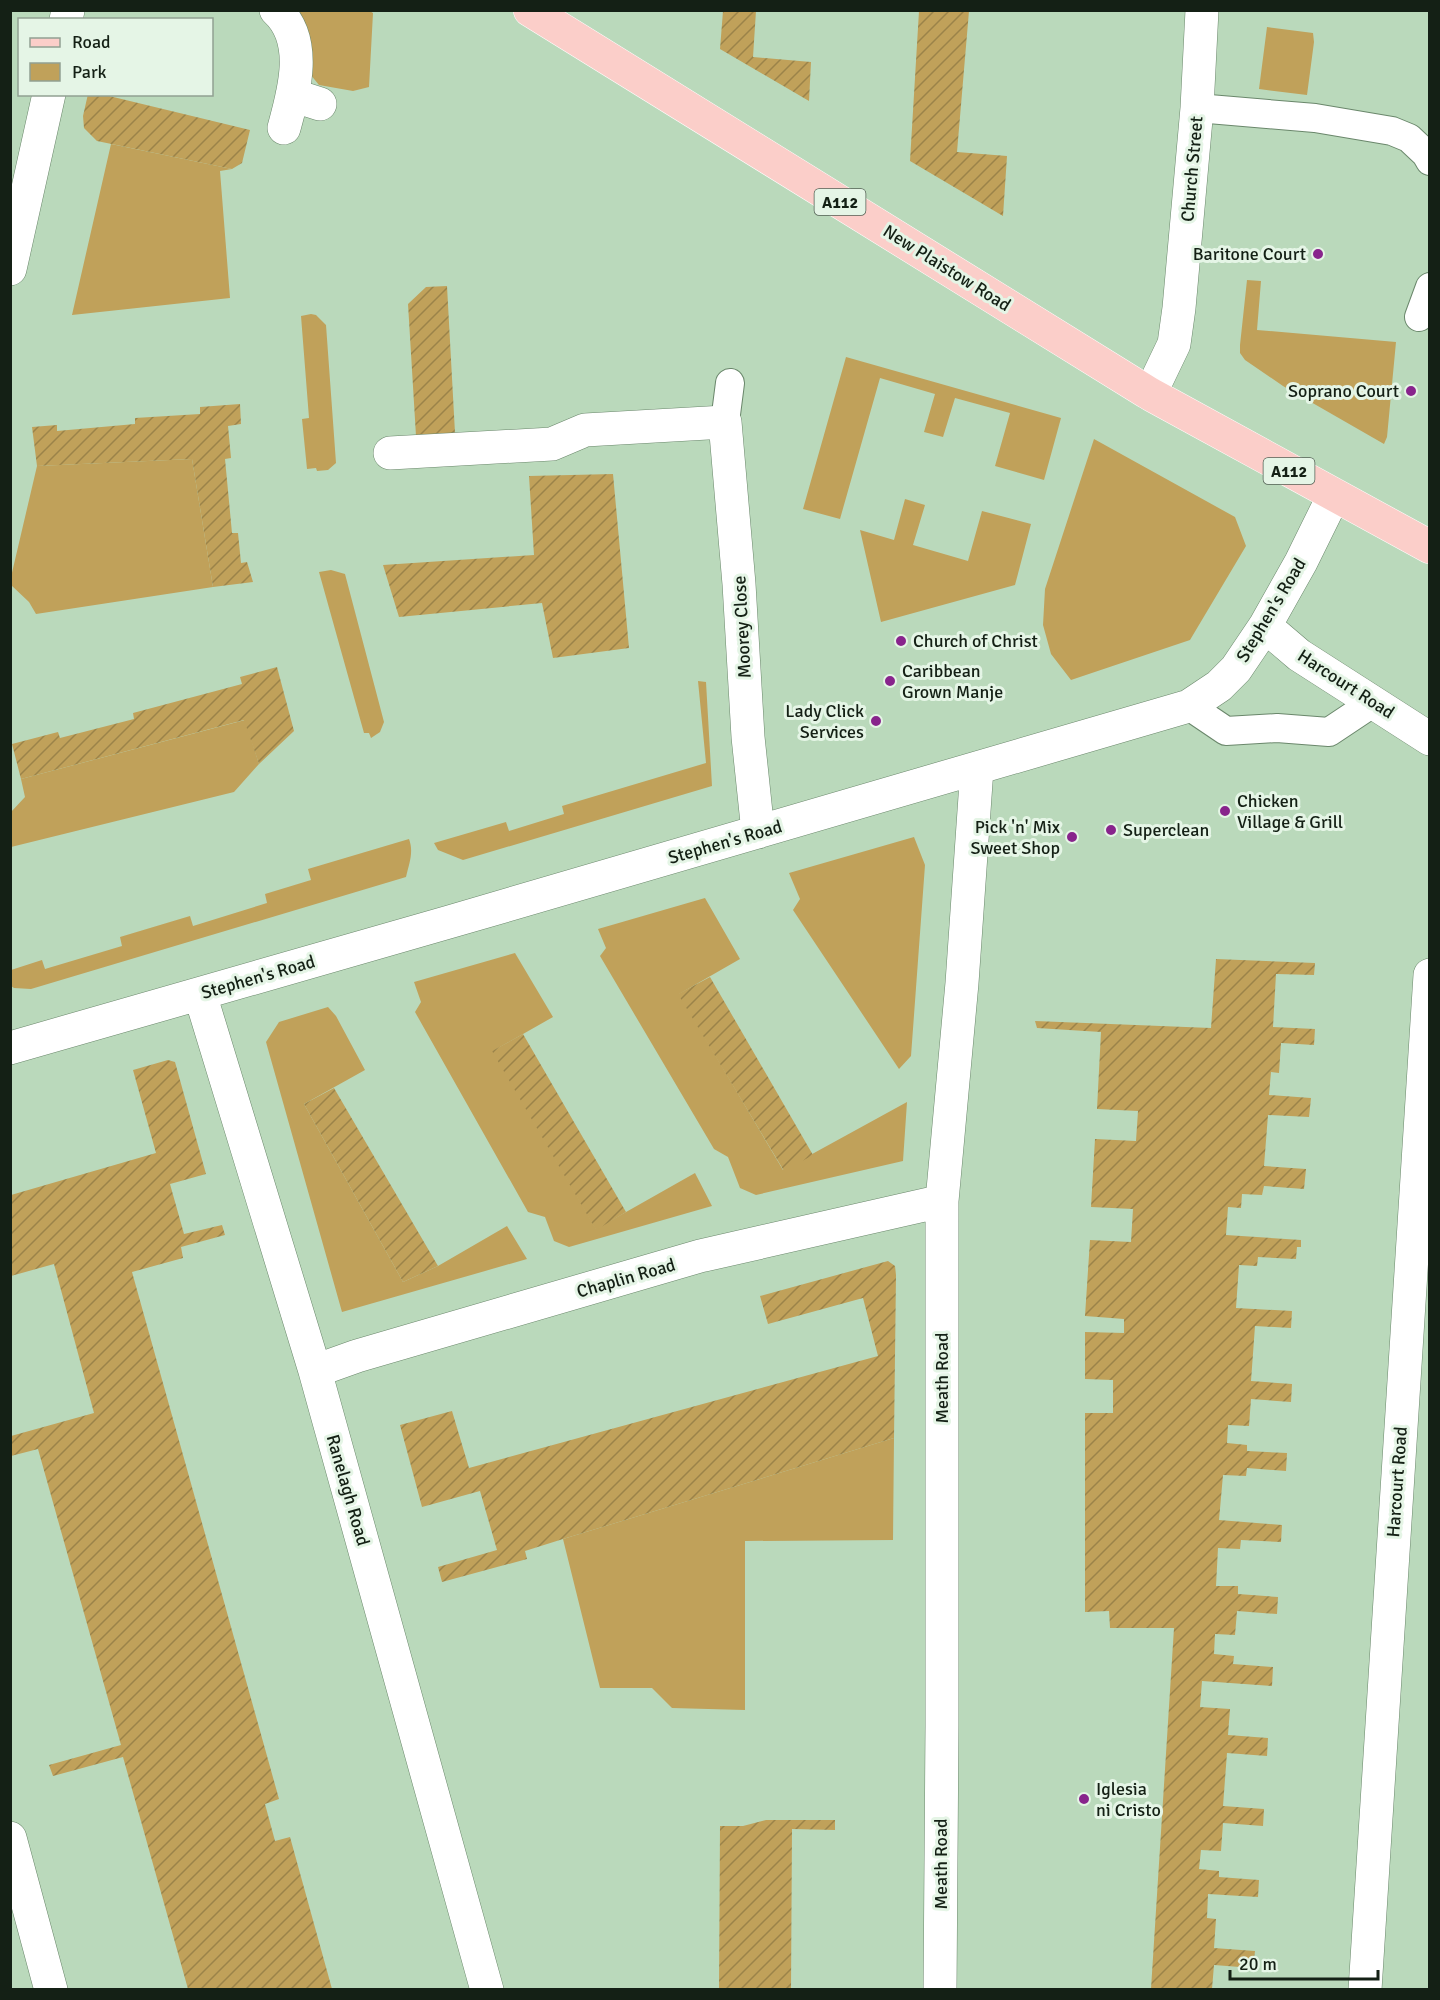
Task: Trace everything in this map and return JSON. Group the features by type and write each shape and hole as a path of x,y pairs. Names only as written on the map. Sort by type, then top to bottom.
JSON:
{"main road":[{"name":"New Plaistow Road","path":"530,10 1150,394"},
{"name":"A112","path":"1150,394 1430,547"}],"street":[{"path":"276,10 292,35 306,100 284,128"},
{"name":"Church Street","path":"1150,394 1174,344 1179,308 1197,108 1202,10"},
{"path":"10,269 49,96"},
{"path":"390,453 552,444 585,430 725,422"},
{"name":"Moorey Close","path":"725,422 740,584 748,730 758,832"},
{"name":"Stephen's Road","path":"10,1048 1188,706 1219,686 1236,669 1265,626 1306,553 1334,495"},
{"name":"Harcourt Road","path":"1265,626 1299,655 1430,739"},
{"name":"Meath Road","path":"940,1989 942,1201 962,983 977,768"},
{"name":"Harcourt Road","path":"1365,1989 1430,975"},
{"name":"Ranelagh Road","path":"200,994 315,1371 487,1989"},
{"name":"Chaplin Road","path":"315,1371 357,1356 700,1256 942,1201"},
{"path":"10,1838 51,1989"}],"lane":[{"path":"1197,108 1315,118 1392,131 1409,138 1430,161"},
{"path":"1419,317 1430,287"},
{"name":"Moorey Close","path":"725,422 730,383"},
{"path":"1188,706 1226,731 1277,728 1329,732 1374,702"}],"green space":[{"path":"368,10 373,13 369,87 353,91 319,85 310,74 295,11"},
{"path":"723,11 756,11 753,57 811,62 809,101 720,49"},
{"path":"919,11 969,11 957,152 1007,156 1003,216 910,161"},
{"path":"1267,27 1313,33 1314,42 1307,95 1259,89"},
{"path":"88,96 109,96 250,130 242,163 232,169 97,141 84,128 83,116"},
{"path":"111,144 232,169 220,171 230,298 72,315"},
{"path":"1247,280 1261,281 1257,330 1396,342 1387,437 1384,444 1283,386 1245,360 1240,353 1240,345"},
{"path":"447,286 455,433 416,436 408,304 426,287"},
{"path":"316,315 326,325 336,463 328,470 317,471 316,468 307,469 302,419 309,418 301,316"},
{"path":"846,357 1061,418 1044,480 995,466 1010,413 955,398 943,437 924,432 935,394 880,378 840,519 803,509"},
{"path":"240,404 241,424 228,426 231,458 225,459 232,533 238,533 241,563 247,562 253,582 213,587 192,459 37,466 32,427 57,425 57,431 135,424 135,418 200,414 200,407"},
{"path":"1094,439 1235,517 1246,546 1190,640 1071,680 1051,654 1043,625 1045,589"},
{"path":"192,459 213,587 36,614 29,602 11,585 37,466"},
{"path":"613,474 629,648 553,658 542,603 399,617 383,565 534,555 529,476"},
{"path":"905,499 925,505 913,545 968,561 982,511 1031,524 1015,585 881,622 860,530 894,540"},
{"path":"331,570 345,574 384,722 380,732 371,738 369,733 364,733 319,572"},
{"path":"277,667 294,731 259,764 244,720 21,779 12,744 58,732 60,738 134,719 133,713 242,684 240,677"},
{"path":"698,681 706,682 712,786 463,860 438,850 434,843 506,822 509,831 564,814 562,806 706,763"},
{"path":"245,720 259,764 234,792 11,847 11,812 25,797 21,779"},
{"path":"914,837 925,865 911,1056 899,1069 793,910 800,899 789,873"},
{"path":"409,839 411,853 406,877 31,989 11,986 11,970 42,960 45,969 122,946 120,937 190,916 193,926 267,903 265,894 311,880 308,869"},
{"path":"705,898 740,959 679,994 783,1170 907,1102 903,1161 756,1195 740,1188 728,1157 714,1149 600,956 606,948 598,929"},
{"path":"515,953 553,1017 493,1051 596,1229 695,1173 712,1206 569,1247 554,1241 545,1217 528,1212 415,1012 421,1002 414,982"},
{"path":"1216,959 1315,963 1314,975 1276,974 1273,1027 1315,1029 1314,1045 1281,1043 1279,1073 1271,1072 1269,1095 1311,1098 1309,1117 1268,1115 1264,1166 1306,1169 1304,1189 1264,1186 1262,1195 1242,1194 1241,1208 1228,1207 1226,1235 1301,1240 1301,1247 1297,1247 1296,1259 1258,1257 1257,1266 1239,1265 1236,1308 1292,1311 1291,1328 1255,1326 1251,1381 1292,1384 1291,1402 1251,1399 1249,1426 1228,1425 1227,1443 1247,1445 1247,1451 1287,1453 1286,1471 1247,1468 1246,1476 1223,1475 1219,1520 1282,1525 1281,1542 1241,1540 1240,1549 1218,1548 1216,1586 1238,1586 1238,1594 1278,1597 1277,1614 1237,1611 1235,1635 1215,1634 1214,1654 1234,1656 1233,1664 1273,1667 1272,1686 1202,1681 1200,1707 1230,1709 1228,1735 1268,1738 1267,1756 1227,1753 1223,1806 1264,1809 1263,1826 1223,1823 1221,1851 1201,1850 1199,1869 1219,1871 1219,1877 1259,1880 1258,1897 1208,1894 1207,1918 1216,1919 1214,1948 1255,1951 1253,1968 1214,1965 1212,1989 1151,1989 1174,1628 1110,1628 1109,1611 1085,1612 1085,1413 1113,1413 1113,1380 1085,1379 1085,1332 1124,1333 1124,1319 1085,1316 1090,1240 1131,1242 1133,1209 1091,1207 1095,1139 1136,1141 1138,1111 1097,1109 1101,1032 1037,1028 1035,1021 1211,1028"},
{"path":"710,977 813,1155 784,1171 678,994"},
{"path":"328,1007 336,1016 365,1070 304,1104 403,1282 438,1266 507,1226 527,1259 342,1312 266,1042 279,1022"},
{"path":"523,1034 626,1212 596,1230 492,1051"},
{"path":"168,1060 175,1062 206,1174 170,1184 184,1234 222,1225 225,1235 181,1247 183,1258 132,1272 279,1799 265,1804 275,1841 290,1837 332,1989 188,1989 123,1757 53,1776 49,1765 121,1745 38,1449 11,1456 11,1436 94,1413 54,1264 11,1276 11,1195 156,1153 133,1070"},
{"path":"334,1088 438,1266 403,1282 304,1104"},
{"path":"888,1261 895,1266 896,1275 894,1438 525,1551 527,1559 442,1582 438,1567 497,1550 480,1491 422,1507 400,1425 452,1411 469,1468 878,1356 863,1298 768,1324 760,1296"},
{"path":"894,1438 893,1540 745,1541 745,1710 672,1708 652,1688 600,1688 563,1539"},
{"path":"766,1820 835,1820 835,1830 792,1829 791,1989 719,1989 720,1826 743,1826"}],"place":[{"name":"Baritone Court","path":"1318,254"},
{"name":"Soprano Court","path":"1411,391"},
{"name":"Church of Christ","path":"901,641"},
{"name":"Caribbean Grown Manje","path":"890,681"},
{"name":"Lady Click Services","path":"876,721"},
{"name":"Chicken Village & Grill","path":"1225,811"},
{"name":"Superclean","path":"1111,830"},
{"name":"Pick 'n' Mix Sweet Shop","path":"1072,837"},
{"name":"Iglesia ni Cristo","path":"1084,1799"}]}
